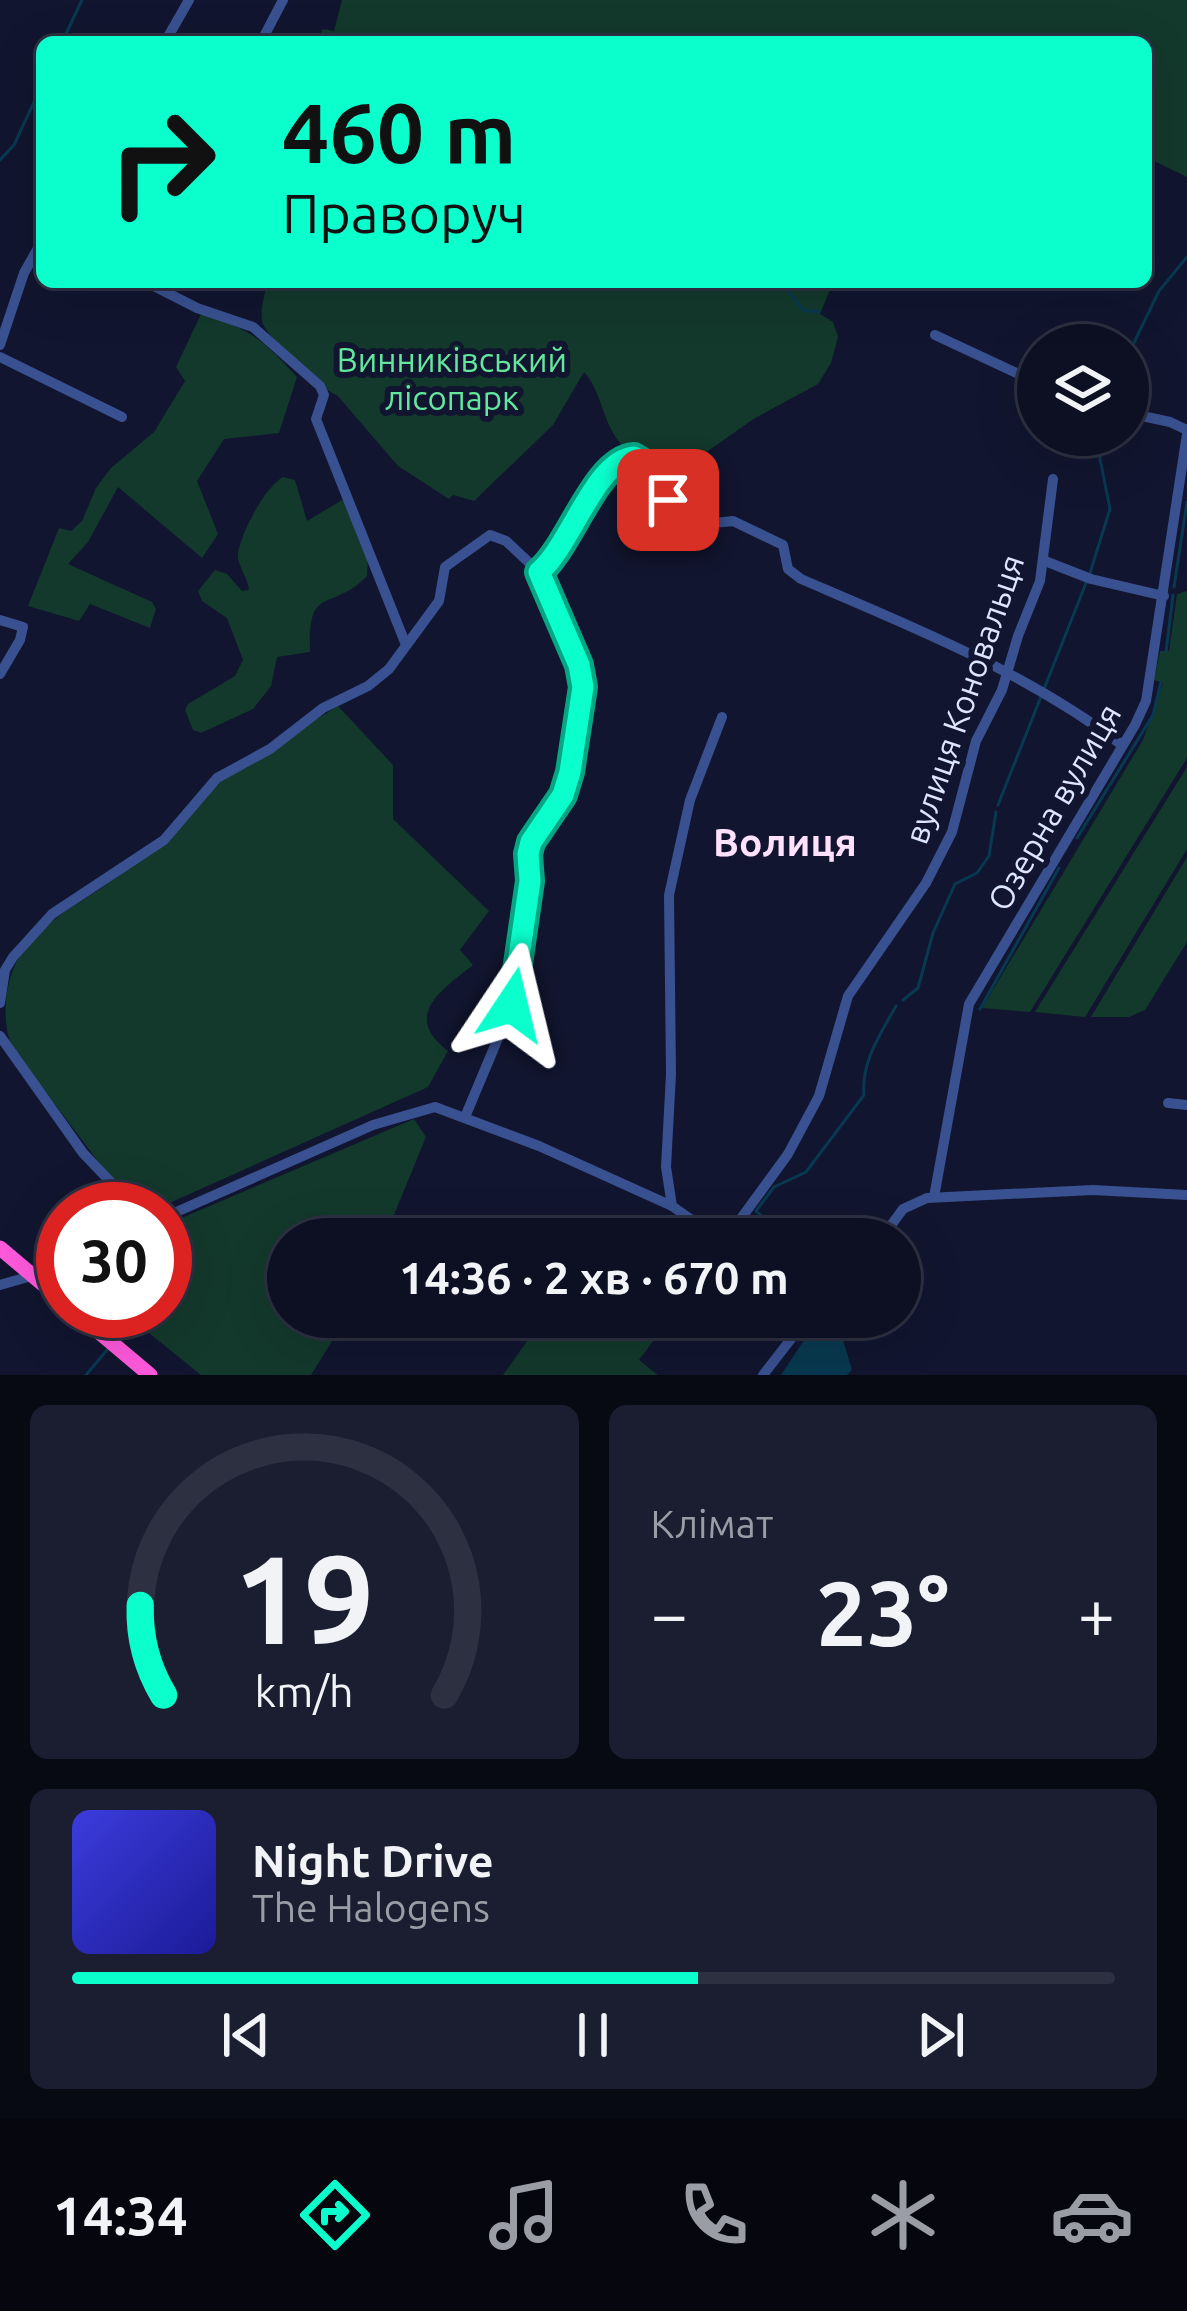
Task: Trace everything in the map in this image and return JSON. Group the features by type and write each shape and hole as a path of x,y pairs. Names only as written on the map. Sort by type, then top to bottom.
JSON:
{"highway":[{"path":"0,1248 36,1279"},
{"path":"106,1338 150,1375"}],"street":[{"path":"168,36 189,0"},
{"path":"264,36 283,0"},
{"path":"0,345 36,252"},
{"path":"158,288 196,308 253,327 320,386 324,395 316,419 406,645"},
{"path":"934,335 1017,373"},
{"path":"0,357 122,417"},
{"path":"1149,418 1187,432"},
{"name":"Озерна вулиця","path":"934,1197 969,1004 1146,701 1187,432"},
{"path":"539,572 555,559 604,477 623,458 634,457 650,467 675,519 685,526 733,521 783,545 788,569 801,579 944,640 1122,745"},
{"name":"вулиця Коновальця","path":"738,1218 788,1154 819,1096 848,996 926,883 952,832 976,741 1007,674 1045,561 1053,479"},
{"path":"0,1003 5,970 52,914 164,840 217,778 270,749 323,708 368,686 389,669 439,601 445,567 490,535 506,541 539,572 582,675 579,725 563,795 528,854 530,881 512,1005 465,1118"},
{"path":"1045,561 1090,579 1164,596"},
{"path":"0,620 23,627 0,674"},
{"path":"672,1206 666,1167 671,1074 669,895 690,800 722,717"},
{"path":"0,1036 83,1153 111,1182"},
{"path":"1168,1103 1187,1105"},
{"path":"192,1205 373,1124 435,1107 672,1206 690,1218"},
{"path":"896,1218 903,1209 934,1197 1093,1190 1182,1194 1187,1180"},
{"path":"0,1285 36,1275"},
{"path":"763,1375 792,1338"}],"green space":[{"path":"342,0 1187,0 1187,177 1152,160 1152,36 319,36 323,29 334,31"},
{"name":"Винниківський лісопарк","path":"266,288 831,288 820,314 833,322 838,337 831,363 818,384 755,418 705,453 653,465 620,443 584,372 553,425 474,501 453,495 449,499 398,466 337,395 273,339 262,321"},
{"path":"201,314 255,337 297,377 279,433 224,439 197,481 218,534 202,558 118,487 88,542 68,564 152,602 156,609 150,628 90,604 79,621 28,606 59,528 71,531 82,521 96,488 111,468 154,432 185,381 176,367"},
{"path":"283,477 295,480 307,521 344,499 368,555 367,576 317,607 310,652 277,657 271,686 253,709 201,733 193,730 185,710 188,704 235,676 243,660 227,618 202,601 198,591 215,570 227,574 242,591 249,590 238,557 240,544 262,500"},
{"path":"1187,591 1187,758 1030,1012 982,1008 1143,740 1163,683 1154,680 1160,651 1169,651 1177,594"},
{"path":"338,706 393,765 393,819 489,911 460,950 473,965 440,993 427,1014 434,1038 448,1051 428,1087 192,1193 192,1182 117,1182 12,1047 6,1010 12,971 45,928 118,876 220,781"},
{"path":"1187,767 1187,849 1085,1017 1035,1012"},
{"path":"1187,857 1187,942 1145,1010 1129,1017 1091,1017"},
{"path":"414,1119 426,1137 393,1218 267,1218 267,1338 334,1338 311,1375 201,1375 155,1338 192,1338 192,1214"},
{"path":"529,1338 655,1338 639,1360 658,1375 503,1375"}],"water":[{"path":"805,1338 842,1338 852,1370 847,1375 781,1375"}],"waterway":[{"path":"65,36 82,0"},
{"path":"0,160 14,145 36,98"},
{"path":"1143,324 1159,291 1187,257"},
{"path":"788,290 803,310 819,312"},
{"path":"1090,573 1110,509 1100,456"},
{"path":"1174,587 1187,502"},
{"path":"998,805 1086,583"},
{"path":"1166,652 1173,595"},
{"path":"1077,838 1153,715 1161,682"},
{"path":"903,1000 918,988 933,933 955,884 977,873 989,856 996,812"},
{"path":"980,1009 1059,868"},
{"path":"764,1218 756,1211 774,1187 806,1172 864,1095 869,1060 896,1006"},
{"path":"86,1375 107,1350"}],"district":[{"name":"Волиця","path":"785,842"}],"route":[{"path":"512,1005 530,881 528,854 563,795 583,687 579,665 539,572 555,559 587,502 623,458 634,457 650,467 668,500"}]}
